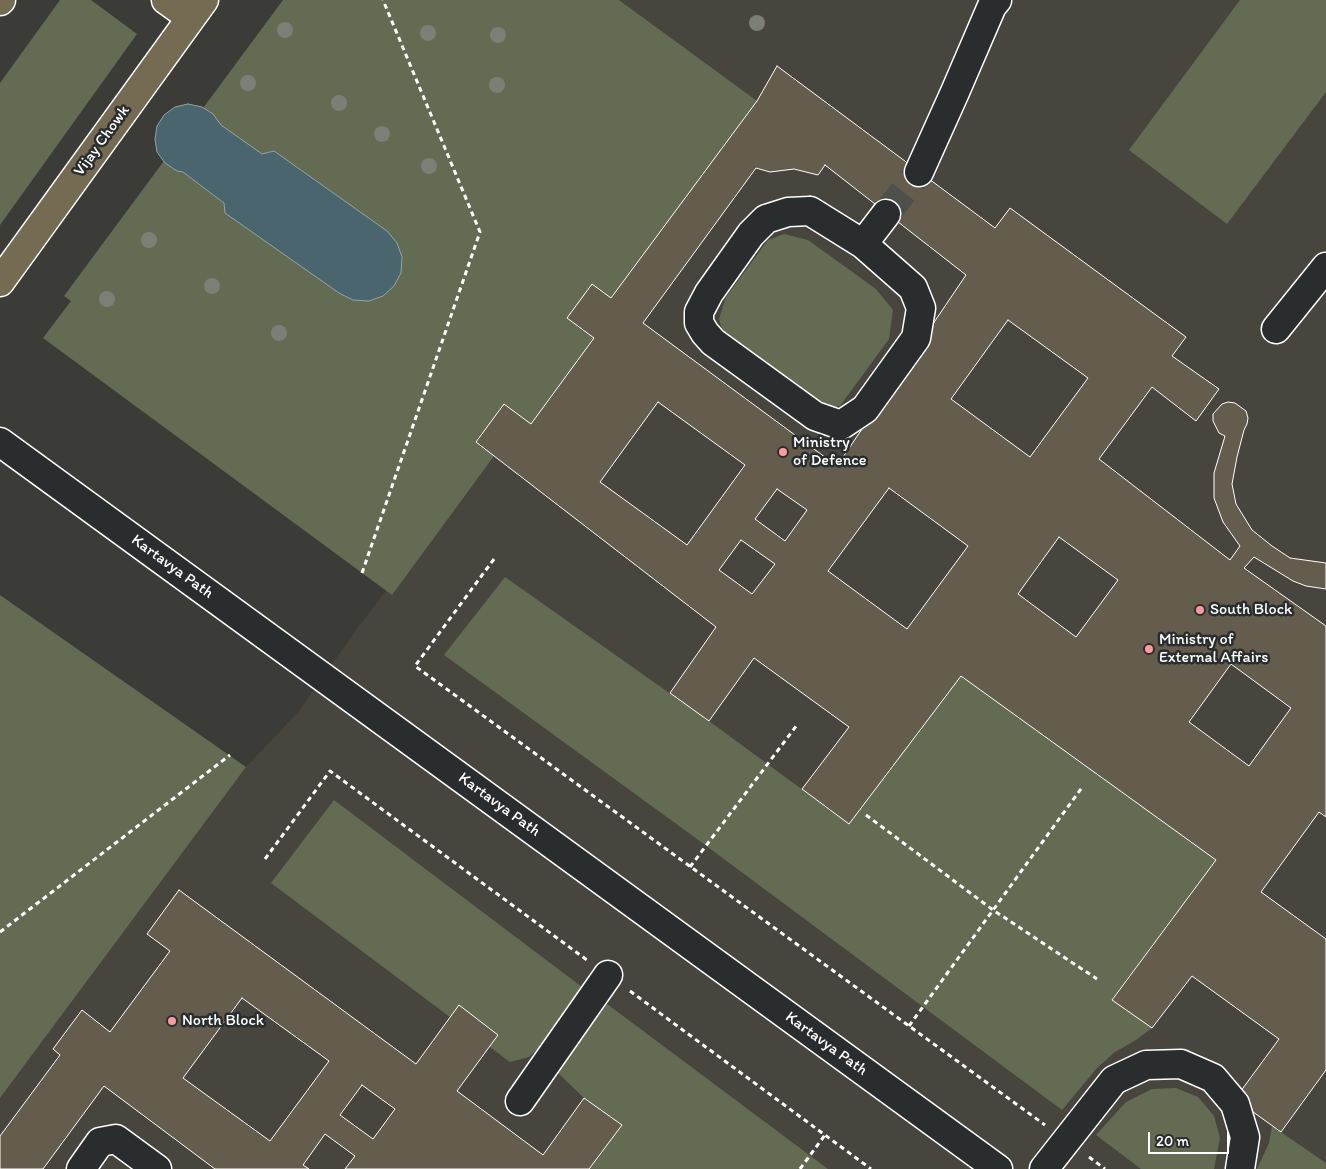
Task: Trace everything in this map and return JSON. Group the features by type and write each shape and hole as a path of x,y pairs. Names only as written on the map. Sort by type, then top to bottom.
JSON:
{"main road":[{"path":"166,0 197,9"},
{"name":"Vijay Chowk","path":"0,282 197,9"}],"street":[{"path":"919,172 995,3"},
{"path":"810,211 863,244 913,288 921,308 916,338 865,409 841,425 815,416 713,342 699,323 699,312 709,293 751,234 766,219 788,212 810,211"},
{"path":"863,244 886,214"},
{"path":"1276,329 1326,267"},
{"name":"Kartavya Path","path":"0,442 998,1169"},
{"path":"520,1101 608,976"},
{"path":"1044,1169 1114,1080 1146,1065 1181,1064 1213,1078 1235,1104 1245,1137 1240,1169"},
{"path":"80,1169 100,1142 116,1139 157,1169"}],"path":[{"path":"362,573 480,232 384,0"},
{"path":"494,560 415,666 1105,1169"},
{"path":"690,866 797,725"},
{"path":"0,932 230,755"},
{"path":"265,859 330,771 871,1169"},
{"path":"908,1026 1083,786"},
{"path":"866,815 993,910 1097,980"},
{"path":"800,1169 825,1135"}],"shaded area":[{"path":"619,0 1326,0 1326,1169 0,1169 0,1098 246,767 298,712 356,630 756,102"}],"green space":[{"path":"60,0 91,0 137,34 0,225 0,83"},
{"path":"283,0 619,0 757,101 611,298 567,318 594,338 531,424 504,404 476,442 494,456 392,595 43,338 71,301 64,296"},
{"path":"1240,0 1326,0 1326,92 1227,224 1129,150"},
{"path":"784,234 808,240 876,289 893,310 889,339 840,406 825,409 726,344 719,319 726,297 768,240"},
{"path":"505,577 709,721 849,824 961,676 1216,860 1112,999 1152,1028 1115,1052 1097,1068 1062,1110 697,839 444,655"},
{"path":"0,595 246,767 0,1098"},
{"path":"334,800 582,987 545,1042 529,1057 510,1062 271,883"},
{"path":"607,1004 828,1169 589,1169 622,1125 584,1098 557,1072"},
{"path":"1176,1088 1198,1097 1214,1116 1220,1138 1214,1169 1141,1169 1096,1135 1126,1102 1152,1089"},
{"path":"1272,1126 1326,1163 1326,1169 1257,1169 1269,1143"}],"water":[{"path":"188,104 202,107 213,114 221,125 262,154 274,151 387,231 397,243 402,257 401,273 394,286 383,296 369,301 353,300 339,293 225,213 224,203 183,172 177,171 165,163 157,152 155,139 157,126 164,115 175,107"}],"building":[{"name":"South Block","path":"777,66 995,228 1010,208 1186,337 1172,356 1219,389 1196,421 1152,387 1099,459 1230,560 1240,546 1223,522 1214,498 1214,473 1225,436 1219,433 1213,421 1213,414 1222,404 1228,402 1235,403 1246,411 1248,418 1237,457 1232,484 1236,504 1252,530 1290,558 1326,563 1326,589 1306,586 1293,581 1254,557 1244,568 1326,626 1326,817 1319,812 1261,892 1326,939 1326,1070 1281,1132 1235,1099 1279,1039 1192,976 1152,1028 1112,1000 1216,860 961,676 849,824 802,789 849,727 754,658 709,721 670,693 716,627 476,442 504,404 531,424 594,338 567,318 592,284 611,298 757,101","holes":["825,165 966,275 837,466 643,323 756,168 770,172 794,169 818,175","1008,320 1088,378 1030,457 951,399","658,402 745,465 687,545 600,482","889,488 968,546 907,629 828,571","777,489 807,510 785,541 755,519","1059,537 1118,580 1076,637 1018,594","741,540 775,564 752,594 719,570","1231,664 1291,708 1249,766 1189,722"]},
{"name":"North Block","path":"179,890 416,1064 459,1005 498,1035 457,1091 543,1155 584,1098 622,1125 589,1169 345,1169 355,1156 325,1134 303,1165 309,1169 215,1169 104,1086 43,1169 0,1169 0,1136 60,1055 53,1049 82,1010 110,1032 170,951 147,934","holes":["242,998 329,1061 270,1141 183,1078","362,1085 395,1109 373,1139 340,1115"]}],"tunnel":[{"path":"886,214 919,172"}],"place":[{"name":"Ministry of Defence","path":"783,452"},
{"name":"South Block","path":"1200,610"},
{"name":"Ministry of External Affairs","path":"1149,649"},
{"name":"North Block","path":"172,1021"}]}
